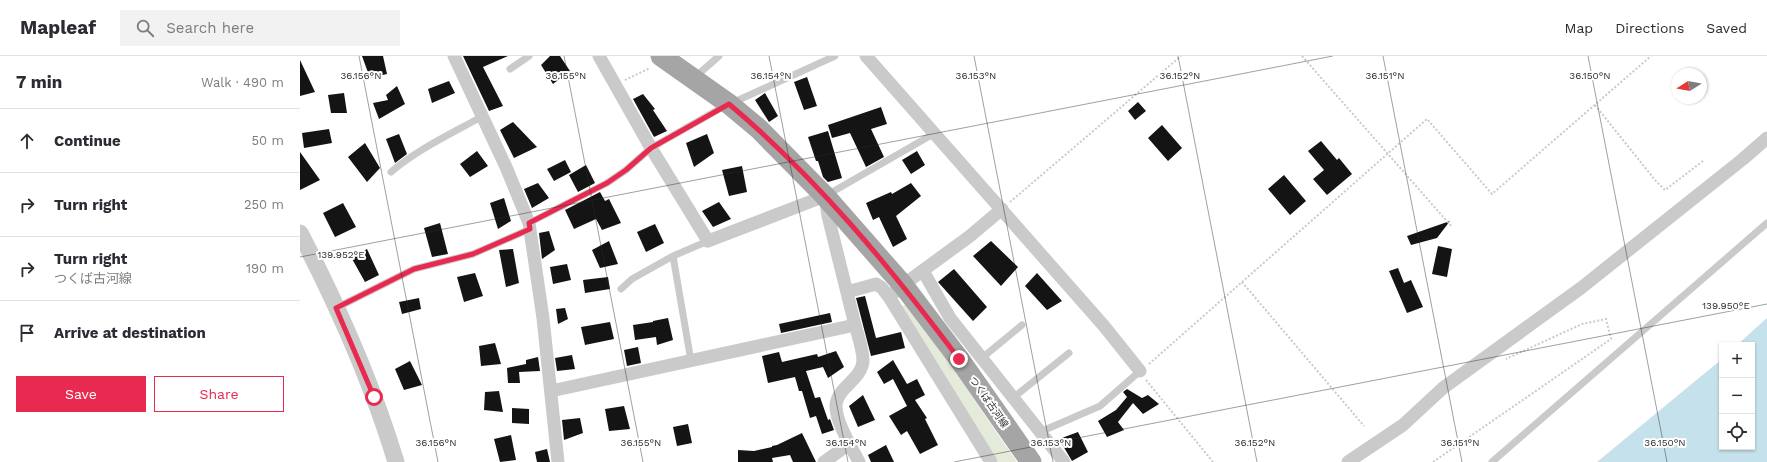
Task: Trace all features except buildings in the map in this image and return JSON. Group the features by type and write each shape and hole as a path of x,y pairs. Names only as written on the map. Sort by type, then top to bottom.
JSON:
{"main road":[{"name":"つくば古河線","path":"661,56 729,104 771,140 825,196 896,291 959,359 1031,462"}],"street":[{"path":"454,56 481,117 506,167 529,226 543,318 558,462"},
{"path":"599,56 651,148 708,241 825,196 828,216 862,353 862,367 843,391 836,404 838,417 849,444 859,462"},
{"path":"866,56 1104,326 1140,372"},
{"path":"1348,462 1402,425 1443,388 1581,288 1767,138"},
{"path":"847,292 876,284 882,288 896,291 1002,209"},
{"path":"300,234 336,308 374,397 396,462"},
{"path":"923,271 950,318 1064,462"},
{"path":"896,291 991,462"},
{"path":"551,390 855,325"},
{"path":"824,462 849,444"}],"lane":[{"path":"510,69 529,56"},
{"path":"693,78 719,56"},
{"path":"336,308 414,269 473,254 529,226 607,183 626,170 651,148 729,104 835,56"},
{"path":"392,172 423,150 481,117"},
{"path":"825,196 935,133"},
{"path":"1492,462 1767,223"},
{"path":"621,289 632,279 673,256 708,241"},
{"path":"673,256 692,361"},
{"path":"982,358 1022,325"},
{"path":"1013,398 1069,353"},
{"path":"1040,432 1100,406 1140,372"}],"path":[{"path":"615,85 657,64 661,56"},
{"path":"1002,209 1181,56"},
{"path":"1302,56 1452,227"},
{"path":"1213,462 1140,372 1427,120 1492,194 1651,56"},
{"path":"1595,105 1655,180 1665,190 1703,161"},
{"path":"1242,282 1364,426"},
{"path":"1433,462 1611,339 1606,319 1582,324 1505,359"}],"green space":[{"path":"905,305 946,359 1017,462 998,462 900,306"}],"water":[{"path":"1767,318 1767,462 1597,462 1719,361 1719,450 1755,450 1755,342 1740,342"}],"route":[{"path":"374,397 336,308 414,269 473,254 519,235 530,229 529,223 607,183 626,170 651,148 729,104 759,129 793,162 870,245 903,285 959,359"}]}
